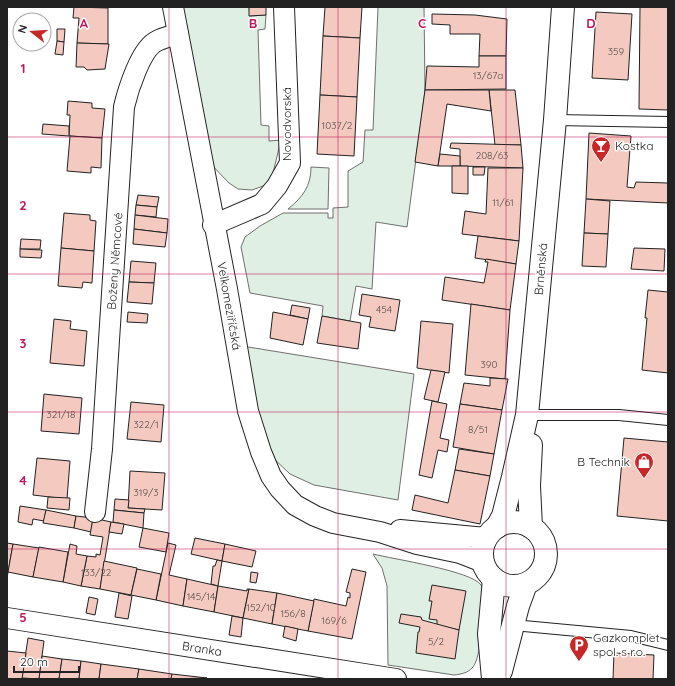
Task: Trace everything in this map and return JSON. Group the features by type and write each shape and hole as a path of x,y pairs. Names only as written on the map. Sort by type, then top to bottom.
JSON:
{"street":[{"name":"Velkomeziříčská","path":"173,7 227,289 248,411 261,452 271,476 280,489 295,504 316,516 333,523 380,532"},
{"name":"Novodvorská","path":"214,225 262,204 278,186 290,163 284,7"},
{"name":"Brněnská","path":"492,533 503,516 528,415 564,7"},
{"name":"Boženy Němcové","path":"95,512 102,441 124,107 131,80 143,57 156,41 178,34"},
{"path":"528,415 532,429 529,486 531,528"},
{"path":"380,532 417,544 460,554 488,571 500,584 511,586 526,584 539,574 544,565 546,554 544,544 539,535 531,528 513,522 492,533 482,548 488,571 489,634 493,679"},
{"path":"380,532 412,530 492,533"},
{"path":"497,679 501,671 526,584"},
{"name":"Branka","path":"7,618 396,679"}],"lane":[{"path":"555,120 668,122"},
{"path":"528,415 619,415 668,420"},
{"path":"513,625 630,636 662,642 668,645"}],"green space":[{"path":"182,7 249,7 250,16 266,15 265,29 258,30 261,125 269,126 269,141 281,140 272,177 263,186 252,190 238,189 229,183 204,157"},
{"path":"378,7 424,7 425,91 407,227 376,222 372,289 356,286 350,321 322,316 323,306 250,293 241,247 245,237 260,226 283,213 328,213 328,218 333,218 333,208 348,207 348,171 363,162 365,130 373,130"},
{"path":"311,167 329,168 328,209 288,209 305,191 310,180"},
{"path":"242,346 414,374 398,500 314,485 290,474 270,455 251,401"},
{"path":"373,554 448,570 475,580 481,585 486,599 486,615 476,662 470,670 454,675 388,665 387,586 382,568"}],"building":[{"path":"74,7 108,8 108,44 77,43 79,18 73,18"},
{"path":"249,7 266,7 266,15 249,16"},
{"path":"325,7 362,7 360,38 323,36"},
{"path":"640,7 668,7 668,110 639,109"},
{"path":"596,12 632,14 628,80 592,78"},
{"path":"432,14 475,15 507,19 506,56 479,56 480,34 450,34 450,25 432,24"},
{"path":"57,29 65,29 64,42 57,41"},
{"path":"323,36 360,38 357,97 320,95"},
{"path":"57,41 64,42 63,55 55,54"},
{"path":"77,43 109,44 105,69 87,70 84,67 76,67"},
{"path":"479,56 506,56 506,89 425,90 427,66 479,67"},
{"path":"425,90 489,90 491,111 447,104 438,166 415,162"},
{"path":"489,90 515,90 521,145 495,145"},
{"path":"320,95 357,97 354,156 317,154"},
{"path":"68,101 92,103 92,108 105,109 102,138 69,136 70,115 67,115"},
{"path":"43,124 69,126 69,136 42,134"},
{"path":"589,133 631,136 627,187 634,188 636,182 668,183 668,203 586,199"},
{"path":"70,136 102,138 101,168 91,167 91,173 67,171"},
{"path":"451,143 521,145 523,168 460,166 460,149 450,148"},
{"path":"440,154 460,156 460,166 438,166"},
{"path":"452,166 468,166 468,194 452,193"},
{"path":"473,167 485,167 484,175 473,175"},
{"path":"488,168 523,168 519,241 462,234 465,211 486,214"},
{"path":"138,195 159,197 157,207 136,205"},
{"path":"586,199 610,201 608,234 584,233"},
{"path":"136,205 157,207 156,217 135,215"},
{"path":"64,213 90,215 90,220 96,221 94,251 61,248"},
{"path":"135,215 168,219 167,233 134,229"},
{"path":"134,229 167,233 165,247 133,244"},
{"path":"584,233 608,234 606,267 582,266"},
{"path":"478,236 519,241 516,264 475,258"},
{"path":"21,239 41,240 40,249 20,249"},
{"path":"61,248 94,251 92,283 83,282 82,288 58,286"},
{"path":"634,248 665,249 664,271 631,269"},
{"path":"20,249 42,250 41,258 20,257"},
{"path":"486,259 516,264 510,310 442,300 445,277 484,283 488,262 485,262"},
{"path":"131,261 156,263 154,283 129,282"},
{"path":"129,282 154,283 152,304 127,302"},
{"path":"648,290 668,292 668,373 642,370"},
{"path":"362,294 400,300 395,331 369,327 371,317 359,315"},
{"path":"471,304 510,310 505,379 465,375"},
{"path":"292,305 310,308 308,319 290,315"},
{"path":"128,312 148,314 147,323 127,322"},
{"path":"273,312 308,319 303,345 270,338"},
{"path":"322,316 361,323 358,349 317,343"},
{"path":"54,319 71,321 70,329 87,331 84,366 50,363"},
{"path":"421,321 453,324 449,373 417,368"},
{"path":"431,370 445,372 438,402 424,399"},
{"path":"490,378 508,379 502,410 460,404 464,383 490,386"},
{"path":"44,394 82,398 79,434 41,431"},
{"path":"432,401 447,404 440,438 449,440 447,452 438,450 432,478 419,475"},
{"path":"131,402 164,405 161,442 127,439"},
{"path":"460,404 502,410 494,454 453,447"},
{"name":"B Technik","path":"624,438 668,442 668,521 617,516"},
{"path":"459,449 494,454 490,476 455,470"},
{"path":"37,458 70,461 67,499 33,495"},
{"path":"455,470 490,476 480,524 412,510 415,495 448,503"},
{"path":"130,471 165,473 162,510 128,508"},
{"path":"48,497 70,498 69,510 47,508"},
{"path":"115,499 129,500 128,508 145,509 144,513 114,510"},
{"path":"20,506 46,510 44,521 33,519 32,525 18,522"},
{"path":"46,510 76,516 74,528 43,523"},
{"path":"114,510 144,513 143,528 113,522"},
{"path":"76,516 93,518 91,532 74,528"},
{"path":"93,518 111,522 100,589 81,586 87,556 96,557 96,554 100,555 103,537 90,535"},
{"path":"111,522 124,524 122,534 109,532"},
{"path":"143,528 169,533 166,552 139,547"},
{"path":"195,538 225,544 222,561 191,554"},
{"path":"7,543 13,544 7,578"},
{"path":"168,543 176,545 169,575 187,579 183,606 156,600"},
{"path":"13,544 39,548 33,577 8,572"},
{"path":"70,544 77,546 76,554 87,556 81,586 63,582"},
{"path":"225,544 256,551 252,567 222,561"},
{"path":"39,547 68,552 63,582 33,577"},
{"path":"217,560 222,561 218,586 211,584 213,566 215,566"},
{"path":"104,561 137,568 131,595 100,589"},
{"path":"137,569 161,574 156,600 131,595"},
{"path":"352,569 366,572 352,639 308,631 314,599 346,606 348,597 350,598 350,593 346,592"},
{"path":"251,572 258,573 256,583 250,582"},
{"path":"187,579 218,586 214,612 183,606"},
{"path":"432,585 466,591 459,630 437,625 437,620 429,619 432,601 429,601"},
{"path":"218,586 247,591 247,589 249,589 243,618 214,612"},
{"path":"249,589 277,593 272,624 243,618"},
{"path":"119,593 132,596 128,619 115,617"},
{"path":"277,593 314,601 308,631 272,624"},
{"path":"89,597 98,599 95,615 86,613"},
{"path":"401,614 421,617 422,620 459,630 455,659 416,653 418,632 420,627 399,623"},
{"path":"232,616 243,618 241,637 229,635"},
{"path":"285,626 298,629 296,641 283,637"},
{"path":"28,638 44,641 39,679 22,678"},
{"path":"7,651 26,653 22,679 7,679"},
{"path":"614,653 654,655 653,679 613,679"},
{"path":"42,656 62,659 59,679 39,679"},
{"path":"62,659 81,661 79,679 59,679"},
{"path":"81,661 101,664 99,679 79,679"},
{"path":"101,664 139,669 137,679 99,679"},
{"path":"139,669 172,674 171,679 137,679"},
{"path":"172,674 207,678 171,679"}],"place":[{"name":"Kostka","path":"601,163"},
{"name":"B Technik","path":"644,479"},
{"name":"Gazkomplet spol. s r.o.","path":"579,662"}]}
